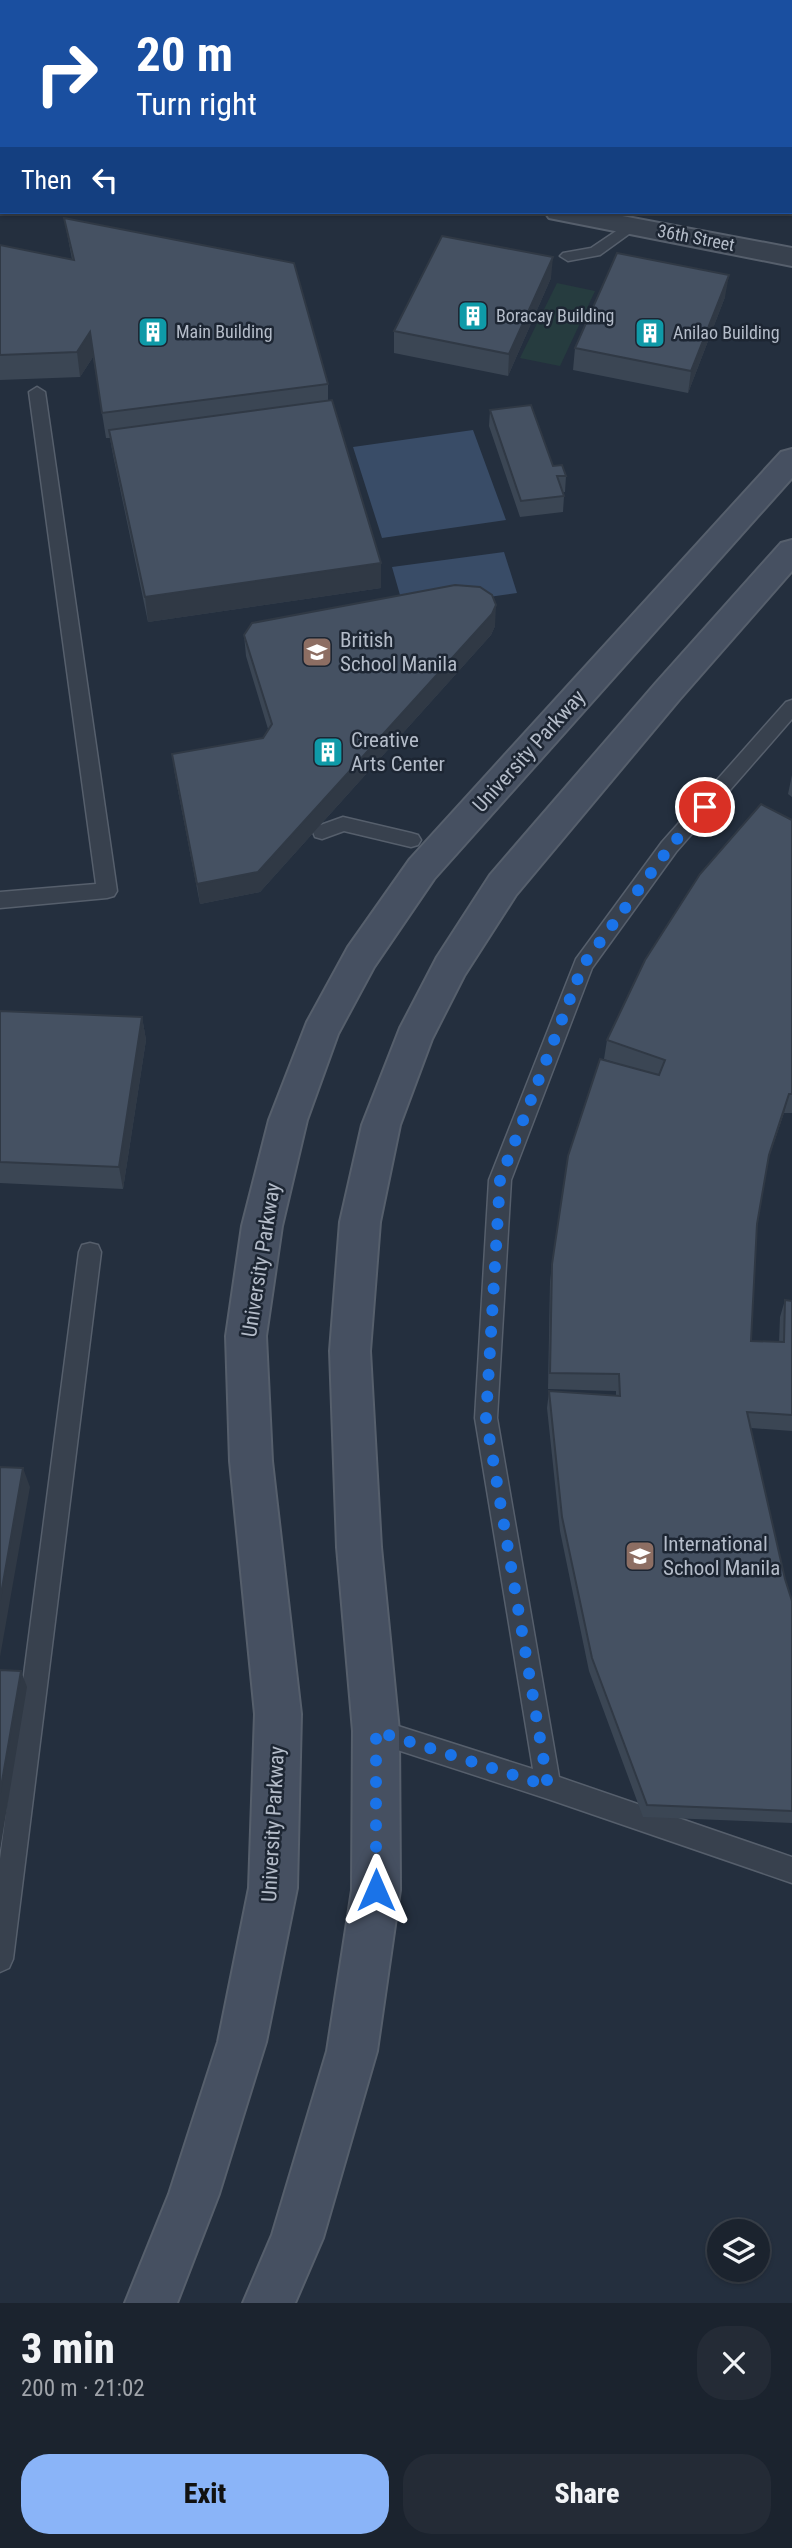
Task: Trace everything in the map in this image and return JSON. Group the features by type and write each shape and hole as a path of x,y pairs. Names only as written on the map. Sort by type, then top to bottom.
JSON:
{"main road":[{"name":"University Parkway","path":"151,2303 194,2194 242,2042 272,1888 278,1714 251,1461 246,1336 262,1226 288,1120 320,1032 361,957 422,869 792,459"},
{"path":"268,2303 297,2238 352,2051 376,1890 376,1731 359,1547 350,1351 360,1222 381,1125 413,1039 450,967 503,885 667,692 792,551"}],"street":[{"name":"36th Street","path":"569,214 792,257"}],"lane":[{"path":"568,256 595,252 631,226"},
{"path":"0,900 107,891 37,391"},
{"path":"548,1786 486,1418 500,1180 583,965 670,847 792,707"},
{"path":"322,832 343,824 411,840"},
{"path":"0,1959 90,1252"},
{"path":"376,1731 548,1786 792,1870"}],"green space":[{"path":"557,283 595,291 560,366 520,358"}],"water":[{"path":"473,430 506,520 382,538 353,447"},
{"path":"504,552 517,593 404,609 392,567"}],"building":[{"name":"Main Building","path":"64,218 294,263 328,384 102,413 90,332 77,352 0,355 0,245 74,260"},
{"name":"Boracay Building","path":"442,236 553,257 509,354 394,331"},
{"name":"Anilao Building","path":"617,253 729,275 691,371 575,348"},
{"path":"332,400 381,563 145,597 109,430"},
{"path":"531,405 553,466 562,465 566,476 557,476 564,496 521,501 490,410"},
{"name":"Creative Arts Center","path":"455,585 480,587 492,595 496,605 492,614 258,872 197,884 172,754 263,738 272,724 244,635 252,623"},
{"path":"761,804 792,820 792,1094 789,1094 769,1155 757,1224 751,1341 784,1342 785,1300 792,1301 792,1415 747,1412 792,1601 792,1811 647,1805 592,1658 562,1517 549,1391 620,1396 619,1374 550,1373 552,1264 568,1156 600,1059 659,1075 665,1060 607,1040 645,960 700,874"},
{"path":"0,1011 142,1017 119,1167 0,1162"},
{"path":"0,1467 23,1468 0,1600"},
{"path":"0,1670 21,1671 0,1793"}],"place":[{"name":"Boracay Building","path":"473,316"},
{"name":"Main Building","path":"153,332"},
{"name":"Anilao Building","path":"650,333"},
{"name":"British School Manila","path":"317,652"},
{"name":"Creative Arts Center","path":"328,752"},
{"name":"International School Manila","path":"640,1556"}],"route":[{"path":"376,1890 376,1731 548,1786 486,1418 500,1180 583,965 670,847 705,807"}]}
